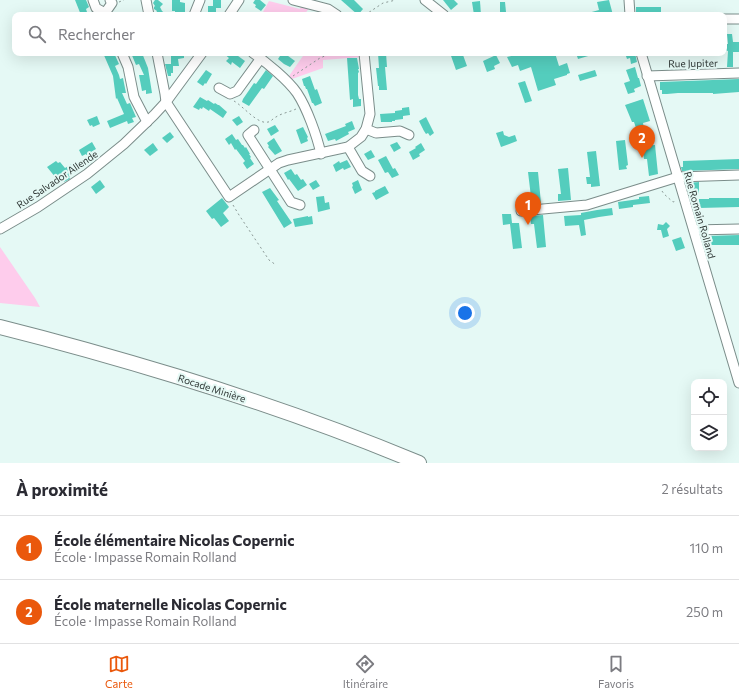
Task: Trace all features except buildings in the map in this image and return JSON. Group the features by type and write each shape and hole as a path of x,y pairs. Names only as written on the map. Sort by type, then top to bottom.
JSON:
{"highway":[{"name":"Rocade Minière","path":"0,327 100,353 225,392 328,428 419,463"},
{"name":"Rocade Minière","path":"0,333 181,383 290,420 402,463"}],"street":[{"path":"93,0 96,8 103,12"},
{"path":"107,12 112,4 110,0"},
{"path":"146,0 149,12"},
{"path":"195,12 200,0"},
{"path":"231,12 239,0"},
{"path":"293,0 328,9 332,12"},
{"path":"425,0 440,12"},
{"path":"629,0 630,12"},
{"path":"727,19 739,19"},
{"path":"123,56 128,67 134,97 147,122"},
{"path":"160,56 166,102 229,197 279,164 288,160 348,147 361,137 366,129 370,114 364,56"},
{"name":"Rue Salvador Allende","path":"0,229 87,174 124,144 166,102 200,56"},
{"path":"219,88 230,94 237,91 257,56 286,80 296,92 318,141 321,154"},
{"name":"Rue Romain Rolland","path":"642,56 739,383"},
{"name":"Rue Jupiter","path":"647,76 739,73"},
{"path":"366,129 376,133 400,131 409,135"},
{"path":"254,130 248,135 291,202 300,205"},
{"path":"348,147 362,171 370,176"},
{"path":"520,211 587,205 678,177 739,175"},
{"path":"694,230 739,229"}],"path":[{"path":"370,12 383,3 396,0"},
{"path":"286,80 325,56"},
{"path":"230,94 232,100 257,120 262,122 268,122 276,116 304,107"},
{"path":"659,182 664,194 673,202 684,199"},
{"path":"229,197 239,215 269,260 276,265"}],"shaded area":[{"path":"269,1 300,9 302,4 310,7 306,12 263,12"},
{"path":"303,56 362,56 323,60 323,68 292,79 289,76"},
{"path":"0,247 35,298 40,307 0,303"}],"place":[{"name":"École maternelle Nicolas Copernic","path":"642,158"},
{"name":"École élémentaire Nicolas Copernic","path":"528,225"}]}
